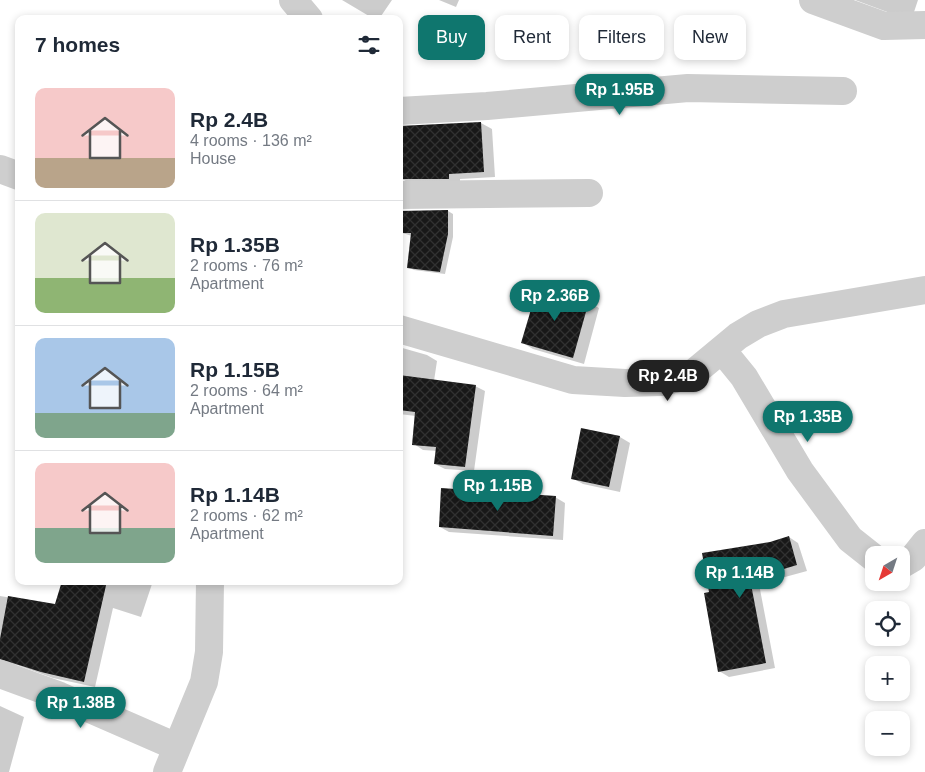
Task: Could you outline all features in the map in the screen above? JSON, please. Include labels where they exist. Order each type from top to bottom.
[{"type":"street","points":[[293,0],[306,15]]},
{"type":"street","points":[[812,0],[884,26],[925,26]]},
{"type":"street","points":[[403,111],[487,106],[688,88],[843,91]]},
{"type":"street","points":[[0,169],[15,175]]},
{"type":"street","points":[[403,195],[589,193]]},
{"type":"street","points":[[403,330],[572,380],[625,383],[677,379],[691,375],[738,336],[758,324],[784,314],[925,290]]},
{"type":"street","points":[[722,350],[744,377],[800,471],[850,538],[865,550]]},
{"type":"street","points":[[910,560],[925,543]]},
{"type":"street","points":[[0,674],[60,696],[172,760],[204,682],[208,652],[210,585]]},
{"type":"building","points":[[481,122],[484,172],[449,174],[449,179],[403,179],[403,126]]},
{"type":"building","points":[[448,210],[448,234],[440,272],[407,268],[411,233],[403,233],[403,211]]},
{"type":"building","points":[[538,286],[589,301],[573,358],[521,343]]},
{"type":"building","points":[[403,376],[476,385],[465,467],[434,464],[436,447],[412,445],[415,412],[403,410]]},
{"type":"building","points":[[581,428],[620,436],[609,487],[571,479]]},
{"type":"building","points":[[441,488],[556,496],[553,536],[439,527]]},
{"type":"building","points":[[789,536],[797,565],[750,579],[766,663],[718,672],[704,593],[709,592],[702,553],[770,542]]},
{"type":"building","points":[[61,585],[106,585],[84,682],[41,672],[0,659],[0,639],[8,596],[55,604]]}]
